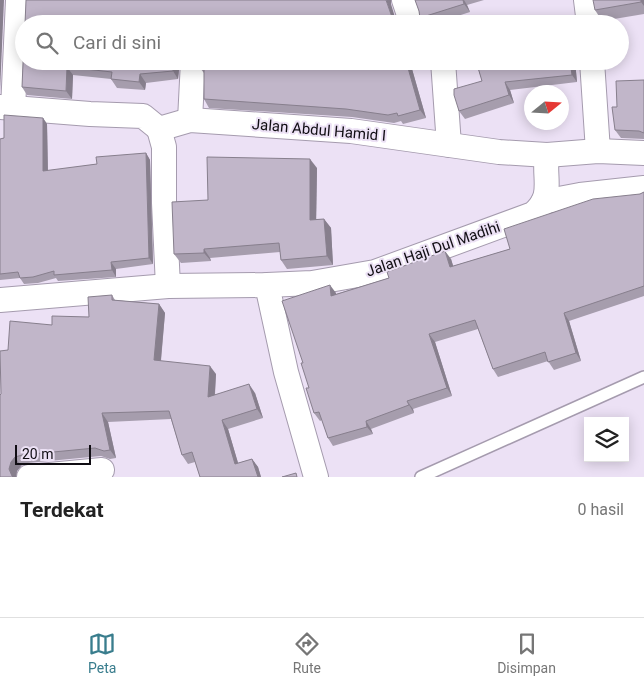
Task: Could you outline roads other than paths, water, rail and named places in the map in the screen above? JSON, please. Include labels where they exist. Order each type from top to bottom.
[{"type":"street","points":[[16,15],[18,0]]},
{"type":"street","points":[[404,0],[409,15]]},
{"type":"street","points":[[586,0],[588,15]]},
{"type":"street","points":[[15,27],[6,108],[143,116],[159,129],[164,146],[164,204],[168,286]]},
{"type":"street","points":[[190,120],[193,70]]},
{"type":"street","points":[[445,70],[449,145]]},
{"type":"street","points":[[593,70],[598,151]]},
{"type":"street","name":"Jalan Abdul Hamid I","points":[[159,129],[190,120],[351,131],[498,152],[547,156],[598,151],[644,153]]},
{"type":"street","points":[[547,156],[545,199],[644,188]]},
{"type":"street","name":"Jalan Haji Dul Madihi","points":[[0,300],[168,286],[312,283],[376,272],[422,253],[523,218],[537,211],[545,199]]},
{"type":"street","points":[[267,285],[286,372],[316,477]]},
{"type":"street","points":[[29,477],[102,470]]},
{"type":"lane","points":[[421,477],[644,377]]}]
